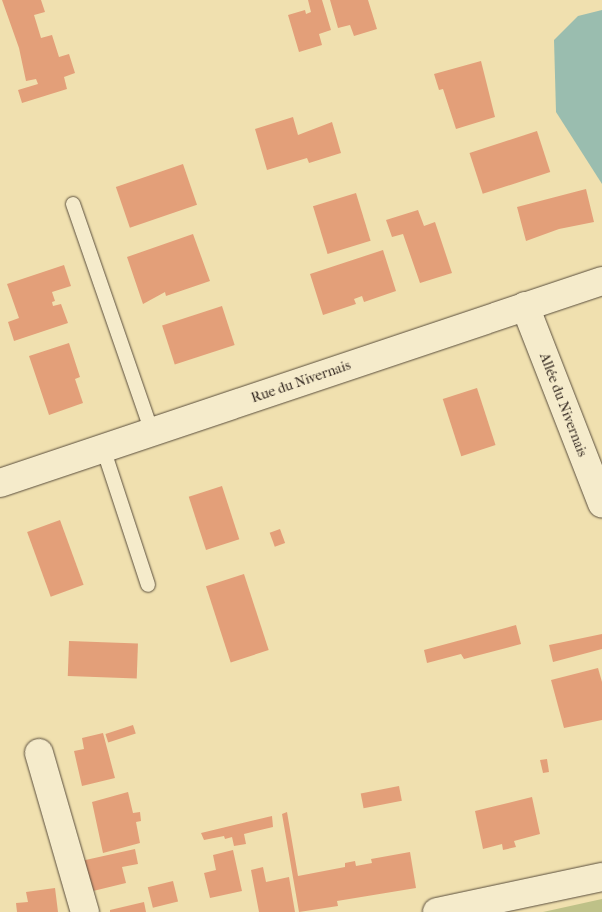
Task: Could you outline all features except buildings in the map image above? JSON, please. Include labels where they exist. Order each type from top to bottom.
[{"type":"street","name":"Rue du Nivernais","points":[[0,483],[602,281]]},
{"type":"street","name":"Allée du Nivernais","points":[[525,306],[602,504]]},
{"type":"street","points":[[39,753],[85,912]]},
{"type":"street","points":[[437,912],[602,877]]},
{"type":"lane","points":[[73,204],[152,432]]},
{"type":"lane","points":[[103,448],[148,585]]},
{"type":"green space","points":[[602,899],[602,912],[543,912]]},
{"type":"shaded area","points":[[602,10],[602,184],[556,112],[554,40],[578,16]]}]
